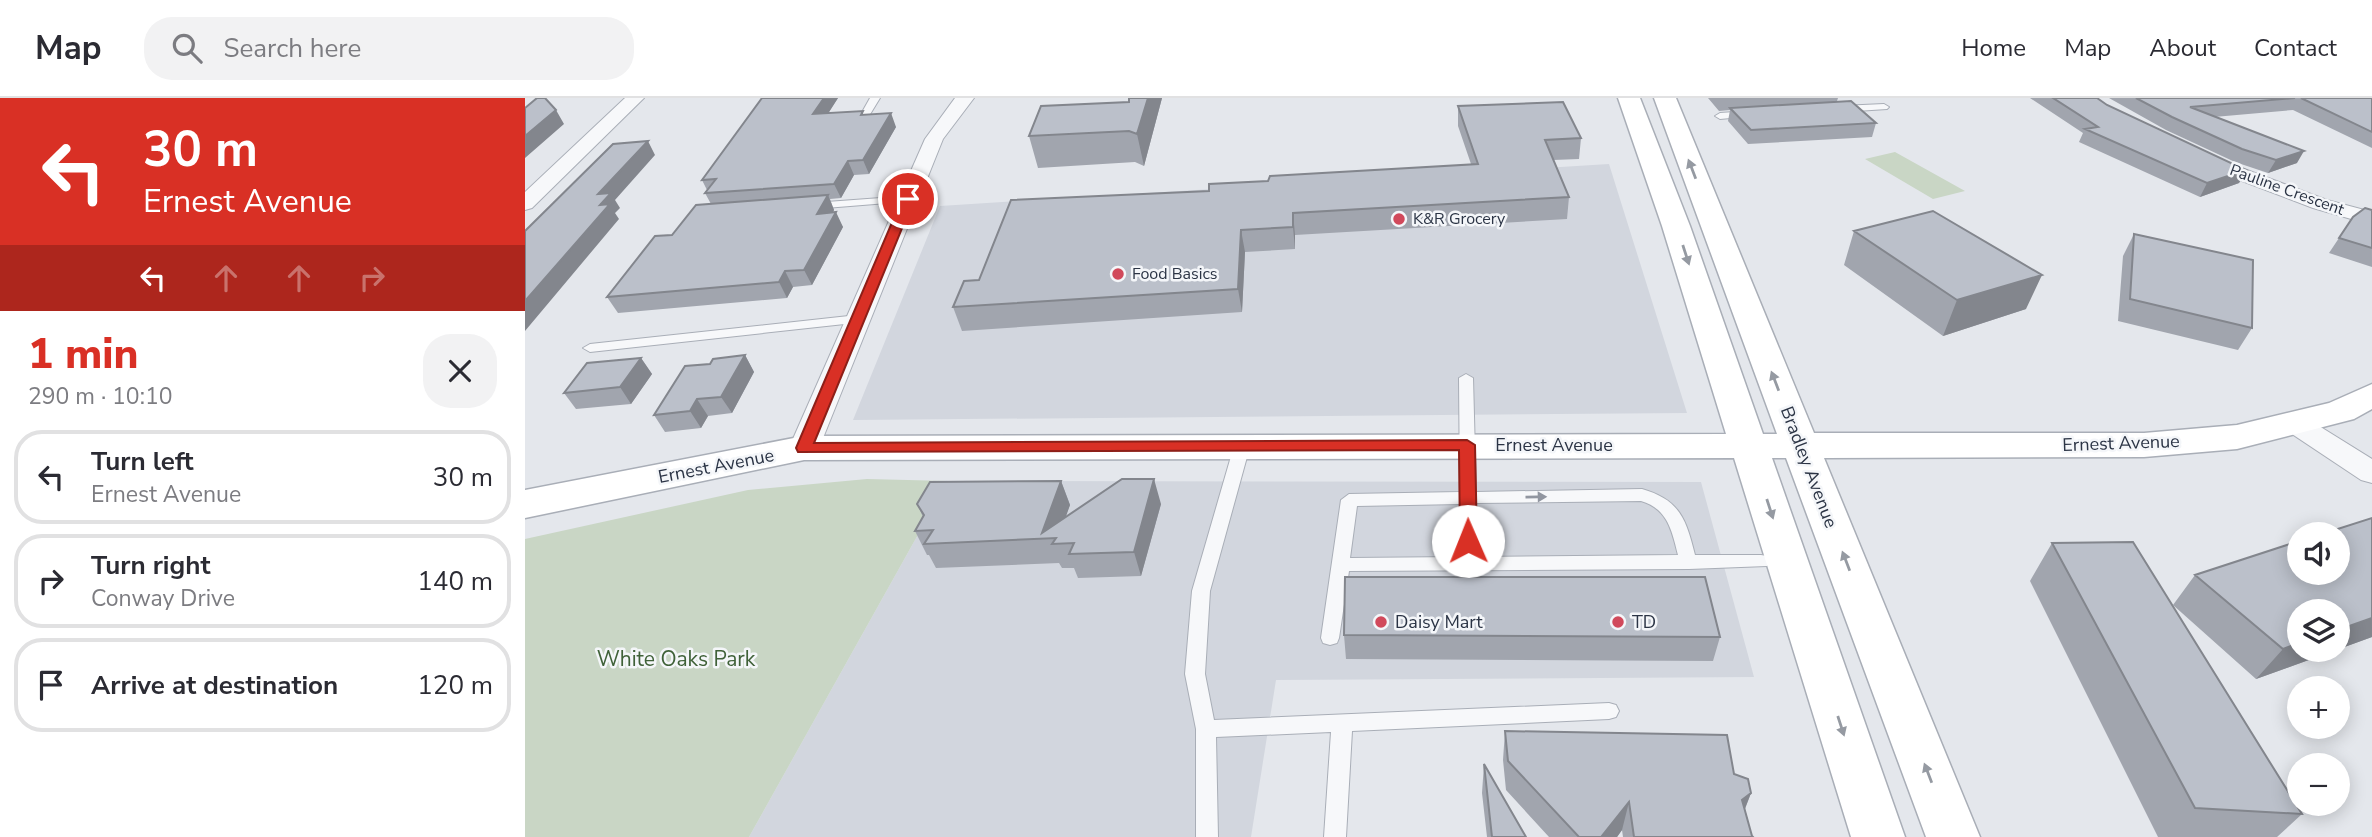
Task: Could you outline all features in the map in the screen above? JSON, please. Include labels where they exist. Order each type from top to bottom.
[{"type":"main road","points":[[1629,98],[1676,226],[1878,837]]},
{"type":"main road","name":"Bradley Avenue","points":[[1665,98],[1953,837]]},
{"type":"main road","name":"Ernest Avenue","points":[[525,504],[804,448],[2144,444],[2237,437],[2341,411],[2372,395]]},
{"type":"street","points":[[525,204],[635,98]]},
{"type":"street","points":[[804,448],[940,128],[965,98]]},
{"type":"street","name":"Pauline Crescent","points":[[2194,155],[2321,204],[2372,219]]},
{"type":"street","points":[[2293,422],[2372,473]]},
{"type":"lane","points":[[866,114],[874,98]]},
{"type":"lane","points":[[1829,110],[1884,107]]},
{"type":"lane","points":[[1720,116],[1761,114]]},
{"type":"lane","points":[[800,207],[908,199]]},
{"type":"lane","points":[[590,348],[857,319]]},
{"type":"lane","points":[[1466,377],[1469,563]]},
{"type":"lane","points":[[1207,837],[1206,729],[1195,674],[1201,591],[1242,446]]},
{"type":"lane","points":[[1330,638],[1349,500],[1642,495],[1654,498],[1673,512],[1689,564]]},
{"type":"lane","points":[[1341,565],[1689,564],[1761,561]]},
{"type":"lane","points":[[1206,729],[1609,711]]},
{"type":"lane","points":[[1335,837],[1342,723]]},
{"type":"shaded area","points":[[1609,164],[1687,413],[853,420],[940,206]]},
{"type":"shaded area","points":[[948,481],[1701,482],[1754,677],[1276,680],[1251,837],[749,837]]},
{"type":"green space","points":[[1895,152],[1965,191],[1933,199],[1865,159]]},
{"type":"green space","name":"White Oaks Park","points":[[867,479],[948,481],[749,837],[525,837],[525,539],[748,490]]},
{"type":"building","points":[[537,98],[545,98],[556,110],[525,136],[525,108]]},
{"type":"building","points":[[762,98],[824,98],[813,114],[863,111],[861,115],[891,113],[863,160],[848,161],[834,184],[705,193],[716,179],[702,180]]},
{"type":"building","points":[[1129,98],[1148,98],[1137,134],[1129,131],[1029,136],[1041,106],[1129,102]]},
{"type":"building","points":[[2053,98],[2097,98],[2246,170],[2207,183],[2085,129],[2098,127]]},
{"type":"building","points":[[2136,98],[2295,98],[2190,107],[2304,151],[2276,160],[2242,149]]},
{"type":"building","points":[[2301,98],[2372,98],[2372,132]]},
{"type":"building","points":[[1851,101],[1876,123],[1751,130],[1730,108]]},
{"type":"building","points":[[1563,102],[1581,138],[1545,140],[1569,197],[1293,213],[1293,227],[1241,230],[1238,289],[953,307],[964,281],[979,280],[1011,200],[1209,191],[1209,184],[1268,181],[1270,176],[1478,164],[1458,106]]},
{"type":"building","points":[[648,141],[598,194],[611,193],[600,205],[610,204],[525,301],[525,231],[613,144]]},
{"type":"building","points":[[828,195],[817,214],[836,212],[804,270],[785,271],[779,282],[607,297],[655,236],[672,235],[696,205]]},
{"type":"building","points":[[2365,208],[2372,210],[2372,248],[2339,238],[2353,217]]},
{"type":"building","points":[[1933,211],[2042,275],[1957,300],[1854,231]]},
{"type":"building","points":[[2134,234],[2253,260],[2252,328],[2130,299]]},
{"type":"building","points":[[745,355],[721,397],[697,399],[690,411],[654,415],[685,366],[710,364],[713,359]]},
{"type":"building","points":[[641,358],[620,387],[564,393],[587,363]]},
{"type":"building","points":[[1122,479],[1154,479],[1134,552],[1069,554],[1074,543],[1052,544],[1056,538],[924,544],[933,530],[915,531],[924,515],[917,504],[930,482],[1061,481],[1042,533]]},
{"type":"building","points":[[2372,518],[2372,618],[2350,626],[2350,599],[2287,599],[2287,648],[2283,649],[2195,575],[2287,545],[2287,585],[2350,585],[2350,525]]},
{"type":"building","points":[[2133,542],[2287,790],[2287,813],[2195,808],[2052,543]]},
{"type":"building","points":[[1345,577],[1705,577],[1720,637],[1344,635]]},
{"type":"building","points":[[1505,731],[1727,735],[1734,774],[1748,779],[1751,793],[1742,800],[1753,837],[1634,837],[1629,802],[1601,837],[1579,837],[1508,761]]},
{"type":"building","points":[[1484,764],[1526,837],[1492,837]]},
{"type":"place","name":"K&R Grocery","points":[[1399,219]]},
{"type":"place","name":"Food Basics","points":[[1118,274]]},
{"type":"place","name":"Daisy Mart","points":[[1381,622]]},
{"type":"place","name":"TD","points":[[1618,622]]},
{"type":"route","points":[[908,199],[804,448],[1467,445],[1468,541]]}]
